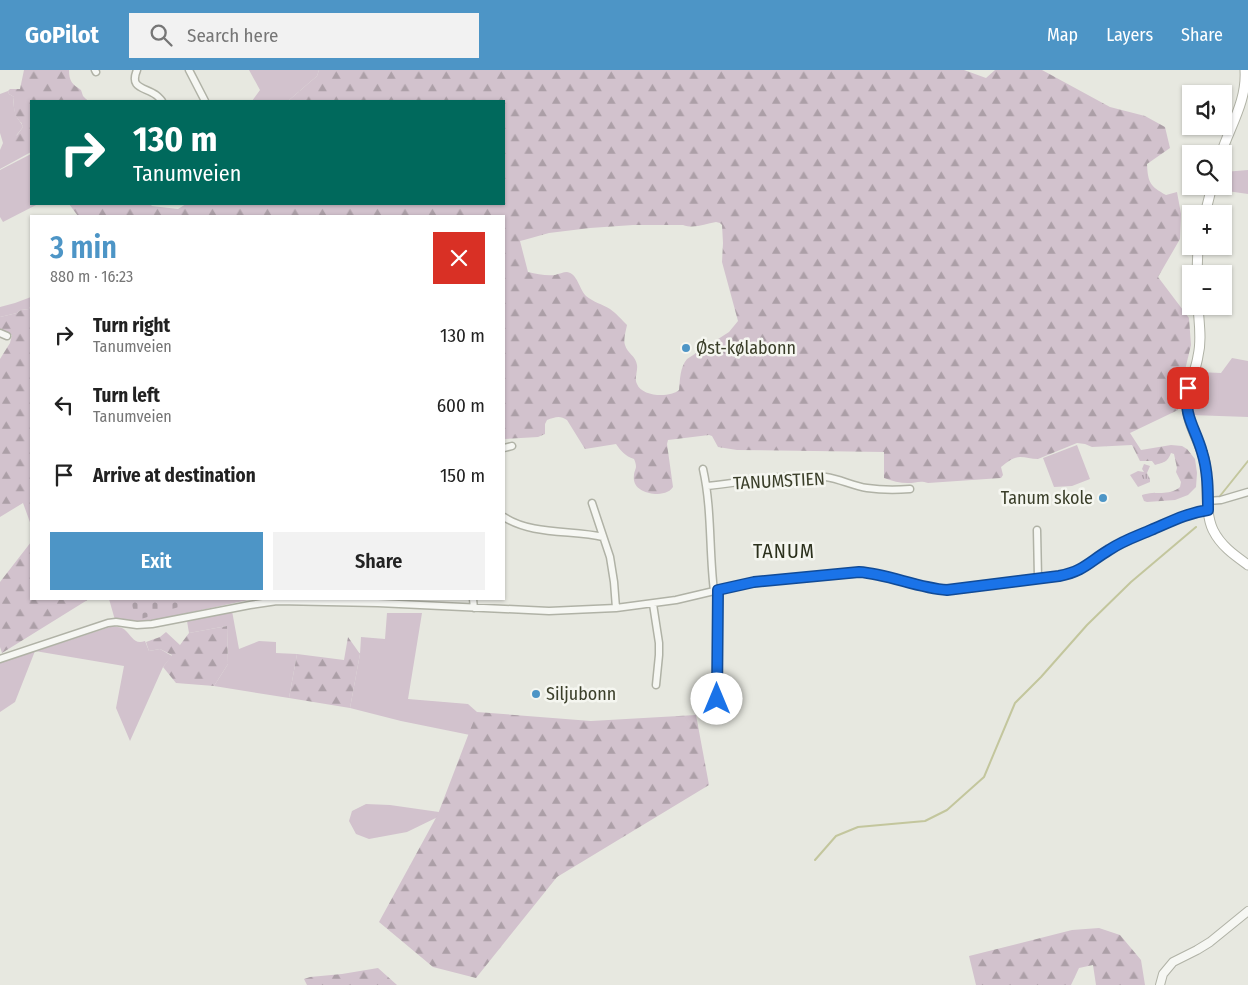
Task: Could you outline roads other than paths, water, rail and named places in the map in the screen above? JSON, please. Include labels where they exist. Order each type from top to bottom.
[{"type":"main road","points":[[1225,145],[1246,95],[1245,70]]},
{"type":"main road","points":[[1198,315],[1200,347],[1197,363],[1188,388],[1187,408],[1204,461],[1210,521],[1217,537],[1230,551],[1248,565]]},
{"type":"street","points":[[136,70],[135,83],[161,100]]},
{"type":"street","points":[[189,70],[204,100]]},
{"type":"street","points":[[505,448],[512,446]]},
{"type":"street","name":"TANUMSTIEN","points":[[704,469],[707,486],[712,574],[716,591],[717,699]]},
{"type":"street","name":"TANUMSTIEN","points":[[707,486],[809,476],[828,477],[866,488],[910,489]]},
{"type":"street","points":[[0,659],[108,623],[116,622],[136,626],[152,624],[268,602],[378,603],[550,611],[653,604],[754,582],[859,572],[874,573],[931,588],[947,590],[1059,576],[1078,571],[1109,549],[1177,518],[1221,500],[1248,492]]},
{"type":"street","points":[[592,503],[610,556],[616,608]]},
{"type":"street","points":[[505,517],[521,525],[544,530],[592,534],[603,537]]},
{"type":"street","points":[[1037,530],[1038,578]]},
{"type":"street","points":[[473,600],[474,608]]},
{"type":"street","points":[[653,604],[659,642],[656,685]]},
{"type":"street","points":[[1160,985],[1163,974],[1173,962],[1210,942],[1248,911]]},
{"type":"waterway","points":[[1220,496],[1248,461]]},
{"type":"waterway","points":[[815,860],[836,836],[858,827],[925,821],[947,810],[984,777],[1015,703],[1087,625],[1131,582],[1196,527]]},
{"type":"place","name":"Øst-kølabonn","points":[[686,348]]},
{"type":"place","name":"Tanum skole","points":[[1103,498]]},
{"type":"place","name":"Siljubonn","points":[[536,694]]},
{"type":"district","name":"TANUM","points":[[784,551]]}]
